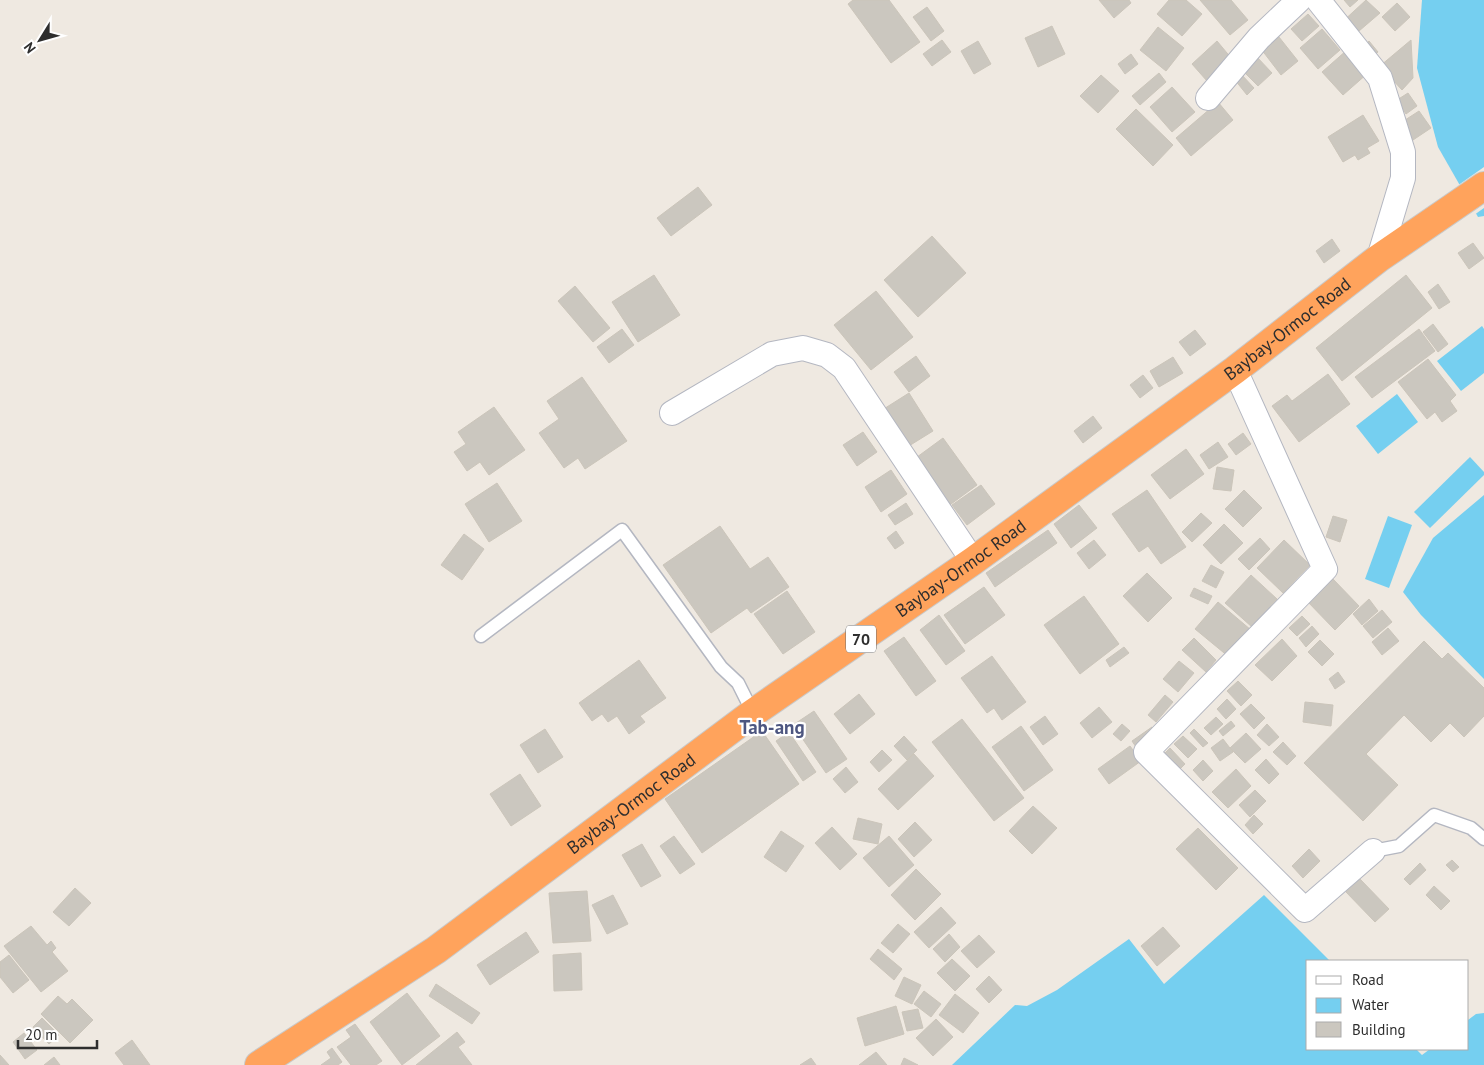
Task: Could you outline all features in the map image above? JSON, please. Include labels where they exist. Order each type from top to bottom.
[{"type":"highway","name":"Baybay-Ormoc Road","points":[[259,1065],[436,950],[753,714],[973,561],[1235,370],[1379,258],[1484,186]]},
{"type":"street","points":[[1208,98],[1258,38],[1300,0]]},
{"type":"street","points":[[1318,0],[1380,78],[1404,152],[1403,178],[1379,258]]},
{"type":"street","points":[[672,413],[772,354],[803,348],[826,355],[844,368],[973,561]]},
{"type":"street","points":[[1235,370],[1325,570],[1146,752],[1305,910],[1373,851]]},
{"type":"lane","points":[[481,636],[622,530],[721,667],[738,683],[753,714]]},
{"type":"lane","points":[[1373,851],[1399,846],[1434,815],[1471,828],[1484,838]]},
{"type":"water","points":[[1422,0],[1484,0],[1484,216],[1478,217],[1438,147],[1417,68]]},
{"type":"water","points":[[1482,326],[1484,329],[1484,373],[1461,391],[1437,361]]},
{"type":"water","points":[[1397,394],[1418,422],[1378,454],[1356,426]]},
{"type":"water","points":[[1470,457],[1484,472],[1484,475],[1430,528],[1414,512]]},
{"type":"water","points":[[1484,495],[1484,679],[1421,615],[1403,592],[1433,538]]},
{"type":"water","points":[[1388,516],[1412,525],[1389,588],[1365,579]]},
{"type":"water","points":[[1264,895],[1329,960],[1306,960],[1306,1050],[1417,1050],[1422,1055],[1429,1050],[1469,1050],[1469,1019],[1476,1014],[1484,1013],[1484,1065],[952,1065],[1015,1005],[1027,1006],[1057,990],[1129,939],[1164,984]]},
{"type":"pier","points":[[1484,167],[1484,208],[1474,215],[1457,186]]},
{"type":"building","points":[[853,0],[889,0],[920,42],[891,63],[848,4]]},
{"type":"building","points":[[1099,0],[1129,0],[1131,3],[1114,18]]},
{"type":"building","points":[[1169,0],[1186,0],[1202,14],[1182,36],[1157,14]]},
{"type":"building","points":[[1200,0],[1231,0],[1248,20],[1230,35]]},
{"type":"building","points":[[1344,0],[1358,0],[1350,7]]},
{"type":"building","points":[[1366,0],[1380,13],[1352,37],[1340,24]]},
{"type":"building","points":[[1397,3],[1410,17],[1395,31],[1382,17]]},
{"type":"building","points":[[927,7],[944,31],[931,41],[913,17]]},
{"type":"building","points":[[1308,14],[1319,26],[1302,41],[1291,29]]},
{"type":"building","points":[[1052,26],[1065,54],[1038,67],[1025,38]]},
{"type":"building","points":[[1158,27],[1184,48],[1166,71],[1140,50]]},
{"type":"building","points":[[1322,29],[1340,50],[1318,69],[1300,48]]},
{"type":"building","points":[[1275,32],[1298,61],[1281,75],[1258,45]]},
{"type":"building","points":[[942,40],[951,52],[932,66],[923,54]]},
{"type":"building","points":[[1411,40],[1413,78],[1402,90],[1380,66]]},
{"type":"building","points":[[978,41],[991,64],[974,74],[961,51]]},
{"type":"building","points":[[1217,41],[1232,59],[1207,81],[1192,64]]},
{"type":"building","points":[[1369,41],[1378,52],[1373,56],[1364,46]]},
{"type":"building","points":[[1347,50],[1368,73],[1343,95],[1322,72]]},
{"type":"building","points":[[1131,54],[1138,64],[1125,74],[1118,64]]},
{"type":"building","points":[[1256,56],[1272,73],[1258,86],[1241,69]]},
{"type":"building","points":[[1159,73],[1166,82],[1140,105],[1132,96]]},
{"type":"building","points":[[1241,74],[1254,88],[1247,95],[1235,80]]},
{"type":"building","points":[[1101,75],[1119,91],[1098,113],[1080,96]]},
{"type":"building","points":[[1172,87],[1195,112],[1172,132],[1150,107]]},
{"type":"building","points":[[1408,93],[1417,106],[1406,114],[1397,100]]},
{"type":"building","points":[[1218,102],[1233,120],[1191,156],[1176,138]]},
{"type":"building","points":[[1136,109],[1173,145],[1153,166],[1116,129]]},
{"type":"building","points":[[1419,111],[1431,128],[1413,140],[1402,122]]},
{"type":"building","points":[[1363,115],[1379,141],[1367,148],[1370,153],[1358,160],[1355,155],[1343,162],[1328,137]]},
{"type":"building","points":[[698,187],[712,205],[671,236],[657,218]]},
{"type":"building","points":[[932,236],[966,273],[918,317],[884,280]]},
{"type":"building","points":[[1332,239],[1340,251],[1324,263],[1316,251]]},
{"type":"building","points":[[1473,243],[1484,258],[1469,269],[1458,253]]},
{"type":"building","points":[[654,275],[680,315],[638,342],[612,302]]},
{"type":"building","points":[[1406,275],[1432,308],[1342,381],[1316,348]]},
{"type":"building","points":[[1438,284],[1450,302],[1439,309],[1428,292]]},
{"type":"building","points":[[575,286],[610,328],[593,342],[558,301]]},
{"type":"building","points":[[876,291],[913,337],[871,370],[834,325]]},
{"type":"building","points":[[1433,324],[1448,344],[1438,352],[1423,332]]},
{"type":"building","points":[[622,329],[634,345],[609,363],[597,347]]},
{"type":"building","points":[[1419,329],[1435,351],[1372,398],[1355,377]]},
{"type":"building","points":[[1195,330],[1206,344],[1190,356],[1179,342]]},
{"type":"building","points":[[916,356],[930,376],[909,392],[894,372]]},
{"type":"building","points":[[1173,357],[1183,373],[1159,387],[1150,371]]},
{"type":"building","points":[[1428,359],[1456,395],[1450,401],[1457,411],[1442,422],[1435,412],[1427,419],[1398,382]]},
{"type":"building","points":[[1328,374],[1350,404],[1299,442],[1272,406],[1287,395],[1292,401]]},
{"type":"building","points":[[1143,375],[1153,388],[1140,398],[1130,385]]},
{"type":"building","points":[[582,377],[627,441],[585,469],[578,458],[564,468],[539,433],[559,419],[547,401]]},
{"type":"building","points":[[909,393],[933,431],[904,449],[879,412]]},
{"type":"building","points":[[494,407],[525,450],[489,475],[480,462],[467,471],[454,452],[466,444],[458,432]]},
{"type":"building","points":[[1093,416],[1102,428],[1083,443],[1074,431]]},
{"type":"building","points":[[863,432],[877,452],[857,466],[843,445]]},
{"type":"building","points":[[1243,433],[1251,444],[1236,455],[1228,444]]},
{"type":"building","points":[[943,438],[977,485],[947,507],[913,460]]},
{"type":"building","points":[[1218,442],[1228,457],[1209,469],[1200,455]]},
{"type":"building","points":[[1186,449],[1204,474],[1170,499],[1151,475]]},
{"type":"building","points":[[1217,467],[1234,470],[1231,491],[1213,489]]},
{"type":"building","points":[[891,470],[907,494],[881,512],[865,487]]},
{"type":"building","points":[[497,483],[522,521],[489,542],[465,504]]},
{"type":"building","points":[[981,485],[995,504],[967,525],[952,505]]},
{"type":"building","points":[[1147,490],[1186,547],[1161,564],[1148,546],[1139,552],[1112,514]]},
{"type":"building","points":[[1244,490],[1262,508],[1243,527],[1225,509]]},
{"type":"building","points":[[906,503],[913,514],[895,525],[888,515]]},
{"type":"building","points":[[1079,505],[1097,528],[1071,548],[1054,524]]},
{"type":"building","points":[[1201,513],[1212,523],[1192,542],[1182,532]]},
{"type":"building","points":[[1333,516],[1347,520],[1340,542],[1326,537]]},
{"type":"building","points":[[1224,524],[1243,543],[1221,564],[1203,545]]},
{"type":"building","points":[[720,526],[750,569],[768,557],[789,587],[751,613],[747,608],[711,633],[663,565]]},
{"type":"building","points":[[1048,530],[1057,543],[995,587],[986,573]]},
{"type":"building","points":[[896,531],[904,543],[895,549],[887,538]]},
{"type":"building","points":[[464,534],[484,549],[462,580],[441,565]]},
{"type":"building","points":[[1260,538],[1270,549],[1249,570],[1238,559]]},
{"type":"building","points":[[1094,540],[1106,555],[1089,569],[1077,553]]},
{"type":"building","points":[[1284,540],[1310,565],[1283,593],[1257,568]]},
{"type":"building","points":[[1211,565],[1224,572],[1216,588],[1202,581]]},
{"type":"building","points":[[1147,573],[1172,598],[1148,622],[1123,596]]},
{"type":"building","points":[[1251,575],[1277,599],[1252,627],[1225,603]]},
{"type":"building","points":[[1332,578],[1359,606],[1335,630],[1307,601]]},
{"type":"building","points":[[984,587],[1005,615],[965,644],[944,615]]},
{"type":"building","points":[[1194,588],[1212,596],[1208,604],[1190,596]]},
{"type":"building","points":[[787,591],[815,632],[783,654],[754,614]]},
{"type":"building","points":[[1084,596],[1119,644],[1080,674],[1044,625]]},
{"type":"building","points":[[1369,599],[1378,611],[1362,625],[1353,614]]},
{"type":"building","points":[[1218,602],[1251,630],[1229,657],[1195,629]]},
{"type":"building","points":[[1382,610],[1392,622],[1373,638],[1363,626]]},
{"type":"building","points":[[939,615],[965,651],[946,665],[920,630]]},
{"type":"building","points":[[1302,616],[1310,624],[1297,636],[1289,628]]},
{"type":"building","points":[[1312,626],[1319,634],[1306,647],[1299,638]]},
{"type":"building","points":[[1388,628],[1399,641],[1382,655],[1372,642]]},
{"type":"building","points":[[904,637],[936,681],[916,696],[884,651]]},
{"type":"building","points":[[1194,638],[1216,660],[1206,672],[1182,650]]},
{"type":"building","points":[[1282,639],[1297,656],[1272,681],[1255,665]]},
{"type":"building","points":[[1320,640],[1334,654],[1322,666],[1308,652]]},
{"type":"building","points":[[1424,641],[1442,659],[1448,653],[1484,688],[1484,716],[1464,737],[1450,723],[1431,742],[1404,715],[1366,754],[1398,785],[1363,821],[1304,763]]},
{"type":"building","points":[[1124,647],[1129,653],[1110,667],[1106,660]]},
{"type":"building","points":[[992,656],[1026,702],[1002,720],[994,708],[987,713],[961,678]]},
{"type":"building","points":[[639,660],[666,698],[640,716],[645,722],[629,734],[617,716],[608,722],[602,714],[592,721],[579,703]]},
{"type":"building","points":[[1179,661],[1194,673],[1178,692],[1163,679]]},
{"type":"building","points":[[1338,672],[1345,682],[1335,689],[1329,679]]},
{"type":"building","points":[[1238,681],[1252,695],[1241,706],[1227,691]]},
{"type":"building","points":[[859,694],[875,714],[850,734],[834,714]]},
{"type":"building","points":[[1165,695],[1173,702],[1156,722],[1148,715]]},
{"type":"building","points":[[1227,699],[1236,709],[1226,719],[1217,709]]},
{"type":"building","points":[[1305,702],[1333,705],[1331,726],[1303,722]]},
{"type":"building","points":[[1251,704],[1265,718],[1254,729],[1240,714]]},
{"type":"building","points":[[1099,707],[1112,722],[1092,738],[1080,723]]},
{"type":"building","points":[[814,711],[847,759],[826,773],[793,725]]},
{"type":"building","points":[[1045,716],[1058,734],[1043,745],[1030,727]]},
{"type":"building","points":[[1216,717],[1223,724],[1211,735],[1204,728]]},
{"type":"building","points":[[962,719],[1024,798],[994,821],[932,742]]},
{"type":"building","points":[[1231,721],[1235,726],[1223,736],[1219,731]]},
{"type":"building","points":[[1122,724],[1130,731],[1121,741],[1113,734]]},
{"type":"building","points":[[1267,724],[1279,737],[1269,746],[1257,735]]},
{"type":"building","points":[[1021,726],[1053,770],[1024,791],[992,747]]},
{"type":"building","points":[[1152,727],[1156,733],[1136,747],[1132,741]]},
{"type":"building","points":[[545,729],[563,757],[538,773],[520,745]]},
{"type":"building","points":[[1194,729],[1208,743],[1203,747],[1190,733]]},
{"type":"building","points":[[762,731],[799,784],[702,853],[665,799]]},
{"type":"building","points":[[789,732],[816,772],[803,781],[776,741]]},
{"type":"building","points":[[1246,733],[1261,749],[1245,763],[1230,748]]},
{"type":"building","points":[[904,736],[917,750],[907,760],[894,746]]},
{"type":"building","points":[[1183,736],[1197,749],[1188,758],[1174,744]]},
{"type":"building","points":[[1223,739],[1233,752],[1220,761],[1211,748]]},
{"type":"building","points":[[1283,742],[1296,756],[1287,765],[1273,752]]},
{"type":"building","points":[[1130,746],[1141,761],[1109,784],[1098,769]]},
{"type":"building","points":[[1170,748],[1185,764],[1176,773],[1160,758]]},
{"type":"building","points":[[882,750],[892,760],[879,772],[870,762]]},
{"type":"building","points":[[914,754],[934,776],[898,810],[878,789]]},
{"type":"building","points":[[1266,759],[1279,774],[1269,784],[1255,770]]},
{"type":"building","points":[[1203,760],[1213,771],[1203,781],[1193,770]]},
{"type":"building","points":[[846,767],[858,782],[845,793],[833,779]]},
{"type":"building","points":[[1236,769],[1251,786],[1228,808],[1212,792]]},
{"type":"building","points":[[520,774],[541,806],[511,826],[490,794]]},
{"type":"building","points":[[1255,790],[1266,801],[1250,817],[1239,805]]},
{"type":"building","points":[[1033,806],[1057,828],[1032,854],[1009,831]]},
{"type":"building","points":[[1254,815],[1263,824],[1253,834],[1245,825]]},
{"type":"building","points":[[858,818],[882,824],[878,844],[853,839]]},
{"type":"building","points":[[915,822],[932,840],[914,857],[898,839]]},
{"type":"building","points":[[832,827],[857,854],[840,870],[815,843]]},
{"type":"building","points":[[1198,828],[1238,868],[1216,890],[1176,849]]},
{"type":"building","points":[[781,831],[804,846],[786,872],[764,857]]},
{"type":"building","points":[[674,836],[695,864],[680,874],[660,846]]},
{"type":"building","points":[[889,836],[914,865],[889,887],[863,858]]},
{"type":"building","points":[[642,844],[661,876],[641,887],[622,855]]},
{"type":"building","points":[[1309,849],[1320,861],[1303,878],[1292,866]]},
{"type":"building","points":[[1452,860],[1459,867],[1453,872],[1446,865]]},
{"type":"building","points":[[1420,863],[1426,870],[1410,885],[1404,879]]},
{"type":"building","points":[[916,869],[941,894],[915,920],[891,895]]},
{"type":"building","points":[[1360,879],[1389,909],[1375,922],[1346,892]]},
{"type":"building","points":[[1434,886],[1450,901],[1441,910],[1426,895]]},
{"type":"building","points":[[75,888],[91,903],[69,926],[53,912]]},
{"type":"building","points":[[587,891],[591,941],[553,943],[549,893]]},
{"type":"building","points":[[613,895],[628,924],[607,934],[592,905]]},
{"type":"building","points":[[941,907],[956,923],[929,948],[914,932]]},
{"type":"building","points":[[898,924],[910,934],[893,953],[881,943]]},
{"type":"building","points":[[31,926],[47,945],[51,941],[56,948],[52,952],[68,971],[41,992],[4,946]]},
{"type":"building","points":[[1163,927],[1180,946],[1157,966],[1141,946]]},
{"type":"building","points":[[526,932],[539,952],[490,985],[477,965]]},
{"type":"building","points":[[949,934],[960,947],[945,962],[933,949]]},
{"type":"building","points":[[979,935],[995,952],[977,968],[961,951]]},
{"type":"building","points":[[878,949],[902,969],[894,980],[870,959]]},
{"type":"building","points":[[581,953],[582,990],[554,991],[553,955]]},
{"type":"building","points":[[9,955],[29,980],[13,993],[0,977],[0,962]]},
{"type":"building","points":[[952,959],[970,976],[955,991],[937,973]]},
{"type":"building","points":[[989,976],[1002,990],[989,1003],[976,989]]},
{"type":"building","points":[[904,977],[921,985],[912,1004],[895,996]]},
{"type":"building","points":[[436,984],[480,1013],[472,1024],[429,996]]},
{"type":"building","points":[[924,991],[941,1004],[931,1017],[914,1004]]},
{"type":"building","points":[[407,993],[440,1036],[402,1065],[370,1022]]},
{"type":"building","points":[[955,994],[979,1013],[963,1033],[939,1015]]},
{"type":"building","points":[[58,996],[67,1004],[72,999],[93,1020],[70,1043],[41,1014]]},
{"type":"building","points":[[896,1006],[904,1034],[865,1046],[857,1018]]},
{"type":"building","points":[[918,1009],[923,1028],[907,1031],[902,1012]]},
{"type":"building","points":[[42,1018],[59,1035],[49,1044],[33,1027]]},
{"type":"building","points":[[936,1019],[953,1037],[933,1056],[916,1038]]},
{"type":"building","points":[[355,1024],[382,1061],[376,1065],[351,1065],[337,1047],[351,1037],[346,1030]]},
{"type":"building","points":[[457,1032],[465,1042],[458,1047],[472,1065],[416,1065]]},
{"type":"building","points":[[24,1033],[37,1050],[25,1059],[13,1042]]},
{"type":"building","points":[[132,1040],[150,1065],[124,1065],[115,1053]]},
{"type":"building","points":[[332,1048],[342,1062],[338,1065],[321,1065],[331,1058],[327,1052]]},
{"type":"building","points":[[876,1052],[887,1065],[859,1065]]},
{"type":"building","points":[[0,1055],[9,1065],[0,1065]]},
{"type":"building","points":[[54,1057],[60,1065],[44,1065]]},
{"type":"building","points":[[811,1058],[816,1065],[800,1065]]},
{"type":"building","points":[[904,1058],[918,1065],[901,1065]]},
{"type":"district","name":"Tab-ang","points":[[772,727]]}]
